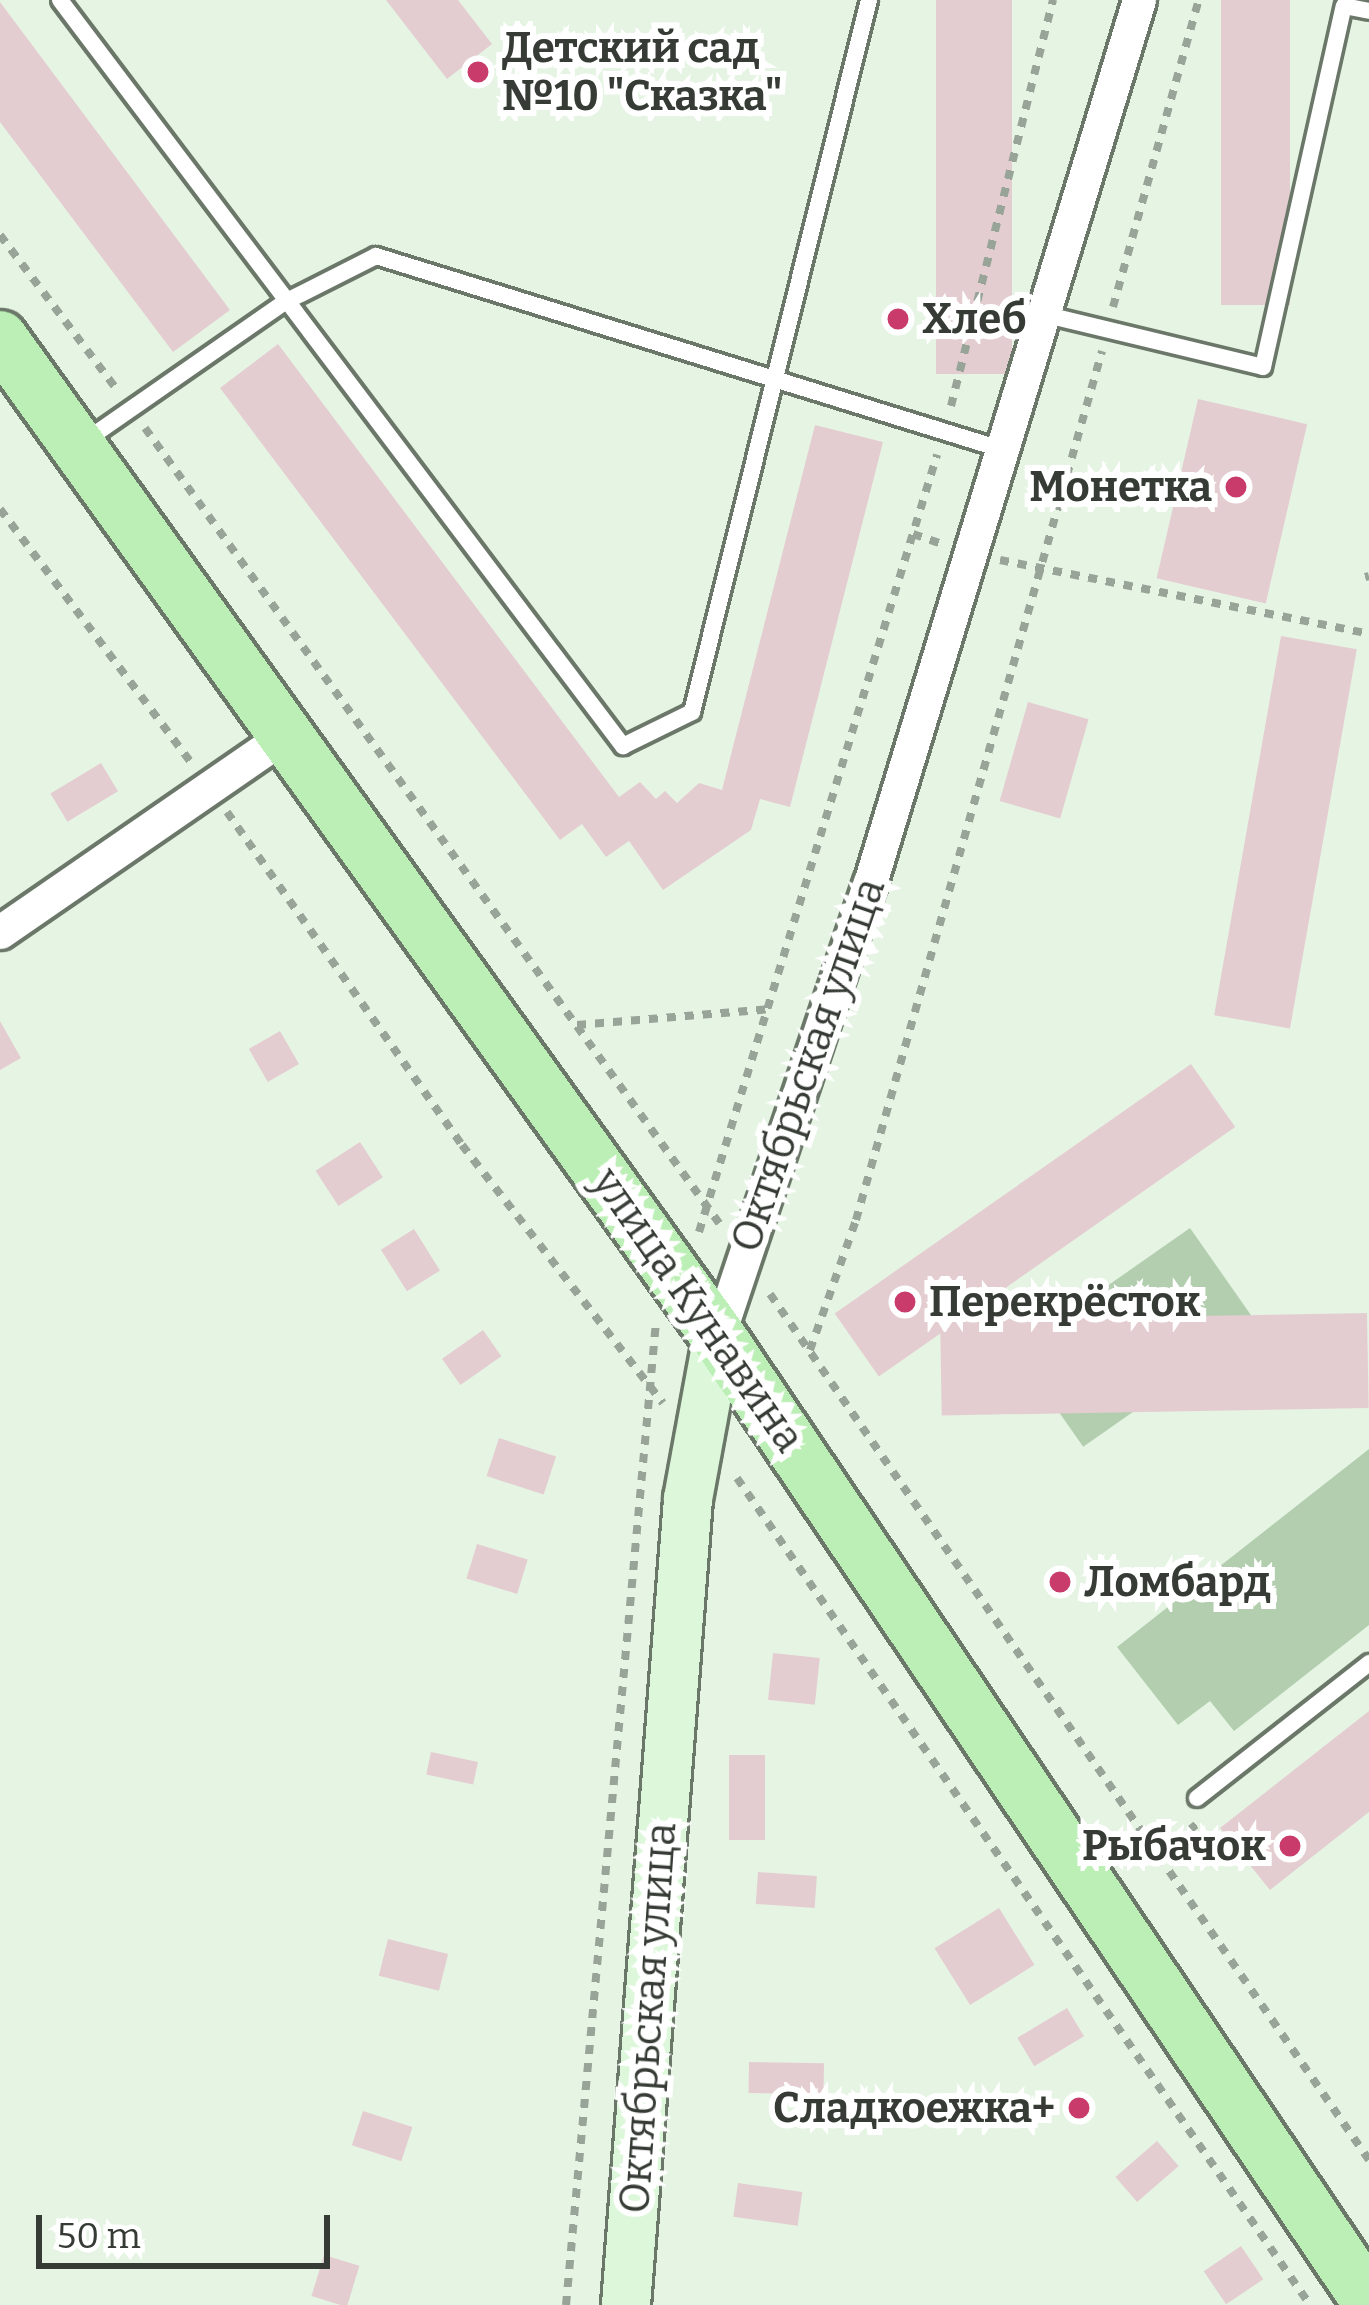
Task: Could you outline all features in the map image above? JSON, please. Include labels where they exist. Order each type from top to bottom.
[{"type":"main road","name":"улица Кунавина","points":[[0,338],[718,1336],[1369,2301]]},
{"type":"main road","name":"Октябрьская улица","points":[[626,2305],[688,1499],[718,1336]]},
{"type":"street","name":"Октябрьская улица","points":[[718,1336],[1047,314],[1139,0]]},
{"type":"street","points":[[0,932],[288,733]]},
{"type":"lane","points":[[60,0],[623,746],[692,712],[869,0]]},
{"type":"lane","points":[[1047,314],[1262,368],[1344,6],[1369,11]]},
{"type":"lane","points":[[80,445],[285,302],[376,256],[1004,450]]},
{"type":"lane","points":[[1197,1798],[1369,1664]]},
{"type":"path","points":[[810,1351],[856,1220],[1043,570],[1199,0]]},
{"type":"path","points":[[0,235],[744,1257],[1369,2160]]},
{"type":"path","points":[[913,535],[1043,570],[1369,634]]},
{"type":"path","points":[[576,1025],[770,1009]]},
{"type":"green space","points":[[1190,1228],[1258,1325],[1083,1447],[1016,1350]]},
{"type":"green space","points":[[1369,1449],[1369,1625],[1234,1731],[1210,1701],[1178,1725],[1117,1647]]},
{"type":"building","points":[[386,0],[458,0],[492,44],[447,79]]},
{"type":"building","points":[[936,0],[1012,0],[1012,374],[936,374]]},
{"type":"building","points":[[1221,0],[1290,0],[1290,305],[1221,305]]},
{"type":"building","points":[[0,2],[230,310],[173,352],[0,122]]},
{"type":"building","points":[[278,344],[619,797],[640,782],[656,799],[665,791],[677,803],[699,783],[722,790],[815,425],[883,442],[790,807],[760,799],[751,830],[663,890],[629,841],[606,857],[582,824],[560,840],[220,388]]},
{"type":"building","points":[[1198,399],[1307,424],[1266,603],[1157,578]]},
{"type":"building","points":[[1281,636],[1357,649],[1290,1029],[1214,1015]]},
{"type":"building","points":[[1028,702],[1089,719],[1060,818],[1000,801]]},
{"type":"building","points":[[101,763],[118,791],[67,822],[50,793]]},
{"type":"building","points":[[0,1021],[21,1058],[0,1070]]},
{"type":"building","points":[[280,1031],[299,1064],[268,1082],[249,1049]]},
{"type":"building","points":[[1191,1064],[1235,1127],[879,1377],[835,1314]]},
{"type":"building","points":[[360,1142],[383,1177],[338,1206],[316,1171]]},
{"type":"building","points":[[414,1229],[440,1271],[407,1291],[381,1250]]},
{"type":"building","points":[[1367,1313],[1369,1408],[942,1415],[940,1320]]},
{"type":"building","points":[[483,1330],[501,1356],[460,1385],[442,1359]]},
{"type":"building","points":[[499,1438],[556,1457],[544,1495],[487,1476]]},
{"type":"building","points":[[477,1544],[528,1559],[517,1594],[466,1578]]},
{"type":"building","points":[[773,1653],[820,1658],[815,1705],[768,1700]]},
{"type":"building","points":[[1369,1711],[1369,1812],[1270,1890],[1220,1828]]},
{"type":"building","points":[[431,1752],[478,1762],[473,1784],[426,1774]]},
{"type":"building","points":[[729,1755],[765,1755],[765,1840],[729,1840]]},
{"type":"building","points":[[758,1872],[817,1876],[815,1908],[756,1904]]},
{"type":"building","points":[[999,1908],[1035,1965],[970,2005],[935,1948]]},
{"type":"building","points":[[388,1939],[448,1954],[439,1991],[379,1976]]},
{"type":"building","points":[[1067,2008],[1084,2036],[1034,2066],[1017,2038]]},
{"type":"building","points":[[749,2062],[824,2063],[823,2094],[748,2093]]},
{"type":"building","points":[[363,2111],[412,2127],[401,2161],[352,2145]]},
{"type":"building","points":[[1157,2141],[1179,2166],[1137,2202],[1115,2177]]},
{"type":"building","points":[[738,2183],[802,2192],[798,2226],[733,2217]]},
{"type":"building","points":[[1241,2246],[1263,2279],[1226,2304],[1204,2271]]},
{"type":"building","points":[[324,2255],[359,2266],[347,2305],[311,2296]]},
{"type":"place","name":"Детский сад №10 \"Сказка\"","points":[[478,72]]},
{"type":"place","name":"Хлеб","points":[[898,319]]},
{"type":"place","name":"Монетка","points":[[1236,487]]},
{"type":"place","name":"Перекрёсток","points":[[905,1302]]},
{"type":"place","name":"Ломбард","points":[[1060,1582]]},
{"type":"place","name":"Рыбачок","points":[[1290,1846]]},
{"type":"place","name":"Сладкоежка+","points":[[1079,2108]]}]
